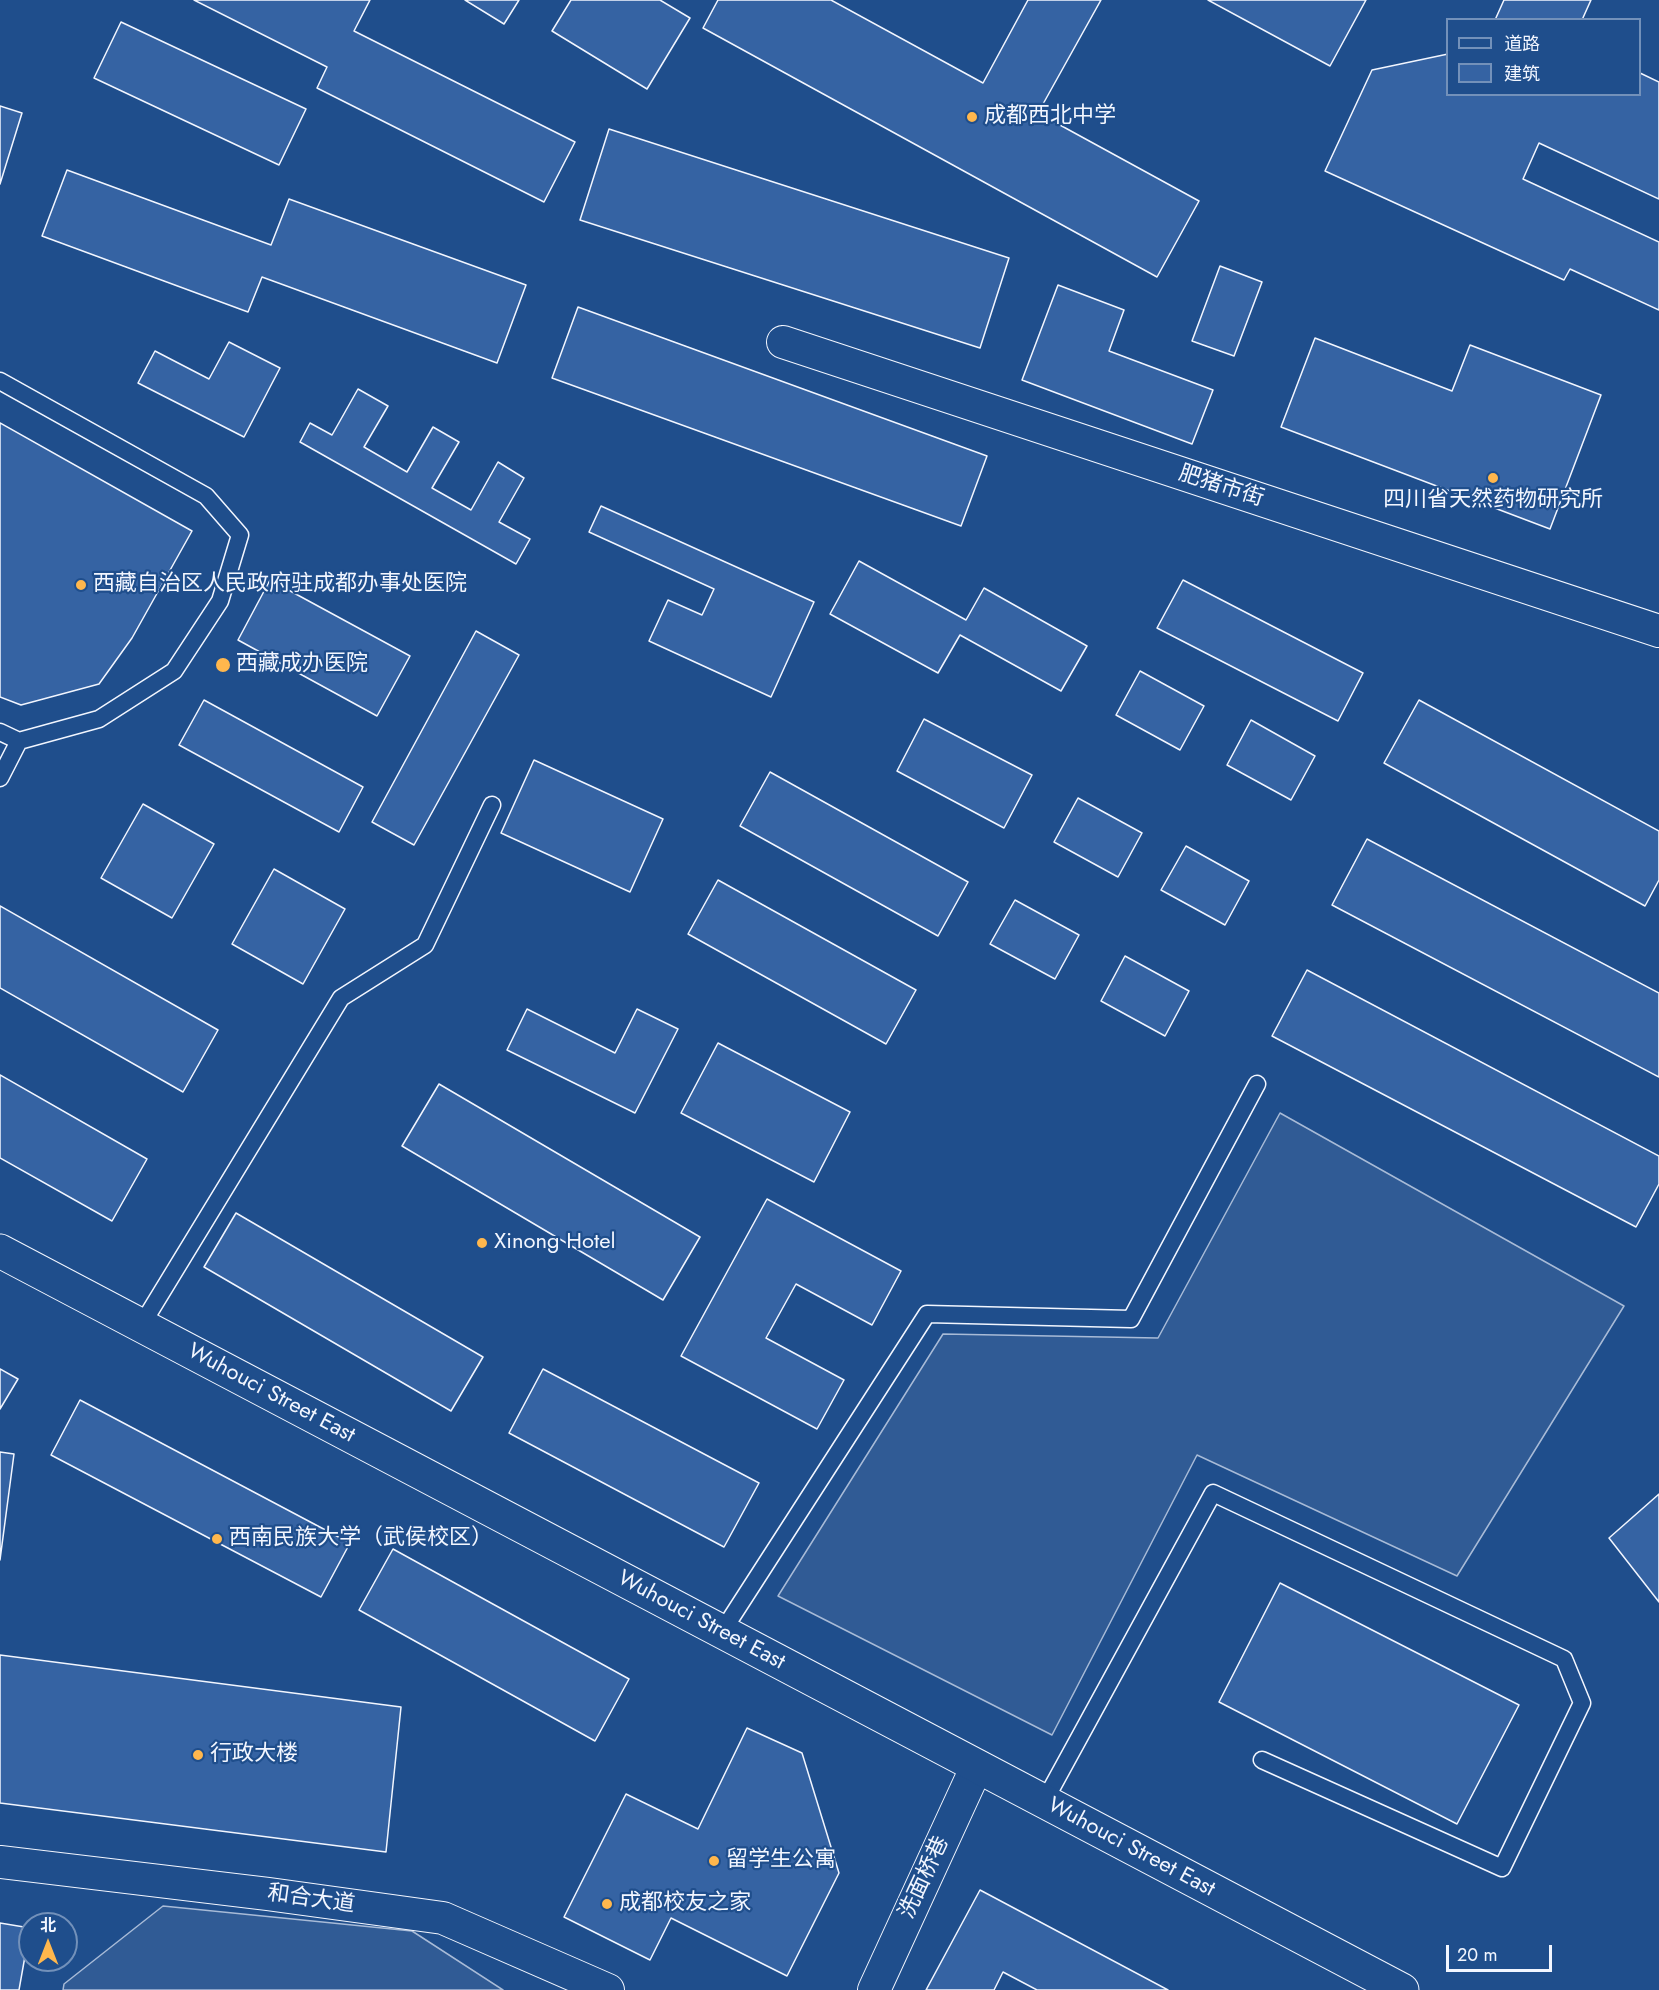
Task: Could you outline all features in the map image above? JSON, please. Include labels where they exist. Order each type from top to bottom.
[{"type":"street","name":"肥猪市街","points":[[783,342],[1659,631]]},
{"type":"street","name":"Wuhouci Street East","points":[[0,1251],[1402,1990]]},
{"type":"street","name":"洗面桥巷","points":[[874,1990],[977,1766]]},
{"type":"street","name":"和合大道","points":[[0,1862],[268,1894],[443,1918],[608,1990]]},
{"type":"lane","points":[[0,381],[206,496],[240,535],[220,601],[174,671],[99,719],[19,741],[0,732]]},
{"type":"lane","points":[[0,778],[19,741]]},
{"type":"lane","points":[[141,1326],[341,998],[425,945],[492,805]]},
{"type":"lane","points":[[722,1632],[927,1314],[1131,1318],[1257,1084]]},
{"type":"lane","points":[[1044,1802],[1213,1493],[1564,1659],[1582,1703],[1502,1868],[1262,1760]]},
{"type":"shaded area","points":[[1280,1113],[1624,1306],[1457,1576],[1197,1455],[1052,1735],[778,1596],[943,1334],[1158,1338]]},
{"type":"shaded area","points":[[163,1906],[412,1931],[503,1990],[63,1990],[64,1984]]},
{"type":"building","points":[[194,0],[370,0],[354,31],[575,142],[544,202],[317,88],[327,67]]},
{"type":"building","points":[[465,0],[519,0],[504,24]]},
{"type":"building","points":[[571,0],[660,0],[690,18],[647,89],[552,31]]},
{"type":"building","points":[[718,0],[831,0],[983,83],[1028,0],[1101,0],[1038,113],[1199,201],[1157,277],[703,28]]},
{"type":"building","points":[[1208,0],[1366,0],[1330,66]]},
{"type":"building","points":[[1504,0],[1591,0],[1583,18],[1496,18]]},
{"type":"building","points":[[121,22],[306,109],[279,165],[94,78]]},
{"type":"building","points":[[1446,54],[1446,96],[1641,96],[1641,73],[1659,82],[1659,199],[1539,143],[1523,179],[1659,242],[1659,310],[1570,269],[1564,280],[1325,171],[1372,70]]},
{"type":"building","points":[[0,106],[22,113],[0,184]]},
{"type":"building","points":[[609,129],[1009,258],[980,348],[580,220]]},
{"type":"building","points":[[67,170],[271,245],[289,199],[526,285],[497,363],[262,277],[248,312],[42,236]]},
{"type":"building","points":[[1220,266],[1262,282],[1234,356],[1192,341]]},
{"type":"building","points":[[1058,285],[1124,310],[1109,351],[1213,390],[1192,444],[1022,380]]},
{"type":"building","points":[[578,307],[987,456],[961,526],[552,378]]},
{"type":"building","name":"四川省天然药物研究所","points":[[1315,338],[1452,391],[1470,345],[1601,395],[1550,529],[1281,427]]},
{"type":"building","points":[[229,342],[280,368],[244,437],[138,383],[155,351],[209,379]]},
{"type":"building","points":[[358,389],[388,406],[364,447],[407,472],[433,427],[459,442],[432,488],[471,510],[498,462],[524,478],[499,522],[530,539],[516,564],[300,442],[310,423],[332,435]]},
{"type":"building","name":"西藏自治区人民政府驻成都办事处医院","points":[[0,423],[192,531],[132,638],[99,684],[21,705],[0,697]]},
{"type":"building","points":[[601,506],[814,602],[771,697],[649,641],[668,600],[702,615],[714,589],[589,532]]},
{"type":"building","points":[[859,561],[966,620],[984,588],[1087,646],[1061,691],[960,635],[938,673],[830,614]]},
{"type":"building","points":[[270,580],[410,656],[377,716],[238,640]]},
{"type":"building","points":[[1183,580],[1363,673],[1338,721],[1157,628]]},
{"type":"building","points":[[476,631],[519,655],[414,845],[372,822]]},
{"type":"building","points":[[1140,671],[1204,706],[1180,750],[1116,715]]},
{"type":"building","points":[[204,700],[363,787],[339,832],[179,745]]},
{"type":"building","points":[[1419,700],[1659,831],[1659,880],[1645,906],[1384,763]]},
{"type":"building","points":[[924,719],[1032,775],[1004,828],[897,771]]},
{"type":"building","points":[[1251,720],[1315,756],[1291,800],[1227,765]]},
{"type":"building","points":[[534,760],[663,819],[630,892],[501,833]]},
{"type":"building","points":[[770,772],[968,882],[938,936],[740,826]]},
{"type":"building","points":[[1078,798],[1142,833],[1118,877],[1054,842]]},
{"type":"building","points":[[143,804],[214,844],[172,918],[101,878]]},
{"type":"building","points":[[1367,839],[1659,993],[1659,1077],[1332,905]]},
{"type":"building","points":[[1186,846],[1249,881],[1225,925],[1161,890]]},
{"type":"building","points":[[274,869],[345,909],[303,984],[232,944]]},
{"type":"building","points":[[718,880],[916,990],[886,1044],[688,934]]},
{"type":"building","points":[[1015,900],[1079,935],[1055,979],[990,944]]},
{"type":"building","points":[[0,906],[218,1030],[183,1092],[0,988]]},
{"type":"building","points":[[1125,956],[1189,991],[1165,1036],[1101,1001]]},
{"type":"building","points":[[1307,970],[1659,1156],[1659,1184],[1636,1227],[1272,1036]]},
{"type":"building","points":[[527,1009],[615,1053],[637,1009],[678,1029],[635,1113],[507,1050]]},
{"type":"building","points":[[718,1043],[850,1112],[814,1182],[681,1113]]},
{"type":"building","points":[[0,1075],[147,1159],[112,1221],[0,1158]]},
{"type":"building","points":[[439,1084],[700,1237],[663,1300],[402,1146]]},
{"type":"building","points":[[767,1199],[901,1271],[872,1325],[796,1284],[766,1338],[844,1380],[817,1429],[681,1356]]},
{"type":"building","points":[[236,1213],[483,1357],[451,1411],[204,1267]]},
{"type":"building","points":[[0,1369],[18,1379],[0,1409]]},
{"type":"building","points":[[543,1369],[759,1483],[724,1547],[509,1433]]},
{"type":"building","points":[[80,1400],[350,1543],[321,1597],[51,1455]]},
{"type":"building","points":[[0,1452],[14,1454],[0,1560]]},
{"type":"building","points":[[1659,1494],[1659,1602],[1609,1538]]},
{"type":"building","points":[[393,1549],[629,1679],[595,1741],[359,1610]]},
{"type":"building","points":[[1280,1583],[1519,1705],[1457,1824],[1219,1702]]},
{"type":"building","name":"行政大楼","points":[[0,1655],[401,1707],[386,1852],[0,1803]]},
{"type":"building","name":"留学生公寓","points":[[747,1728],[802,1753],[839,1873],[787,1976],[671,1918],[650,1960],[564,1917],[626,1794],[698,1829]]},
{"type":"building","points":[[980,1890],[1168,1990],[1037,1990],[1003,1972],[994,1990],[926,1990]]},
{"type":"building","points":[[0,1923],[18,1926],[18,1972],[22,1972],[19,1990],[0,1990]]},
{"type":"place","name":"成都西北中学","points":[[972,117]]},
{"type":"place","name":"四川省天然药物研究所","points":[[1493,478]]},
{"type":"place","name":"西藏自治区人民政府驻成都办事处医院","points":[[81,585]]},
{"type":"place","name":"西藏成办医院","points":[[223,665]]},
{"type":"place","name":"Xinong Hotel","points":[[482,1243]]},
{"type":"place","name":"西南民族大学（武侯校区）","points":[[217,1539]]},
{"type":"place","name":"行政大楼","points":[[198,1755]]},
{"type":"place","name":"留学生公寓","points":[[714,1861]]},
{"type":"place","name":"成都校友之家","points":[[607,1904]]}]
